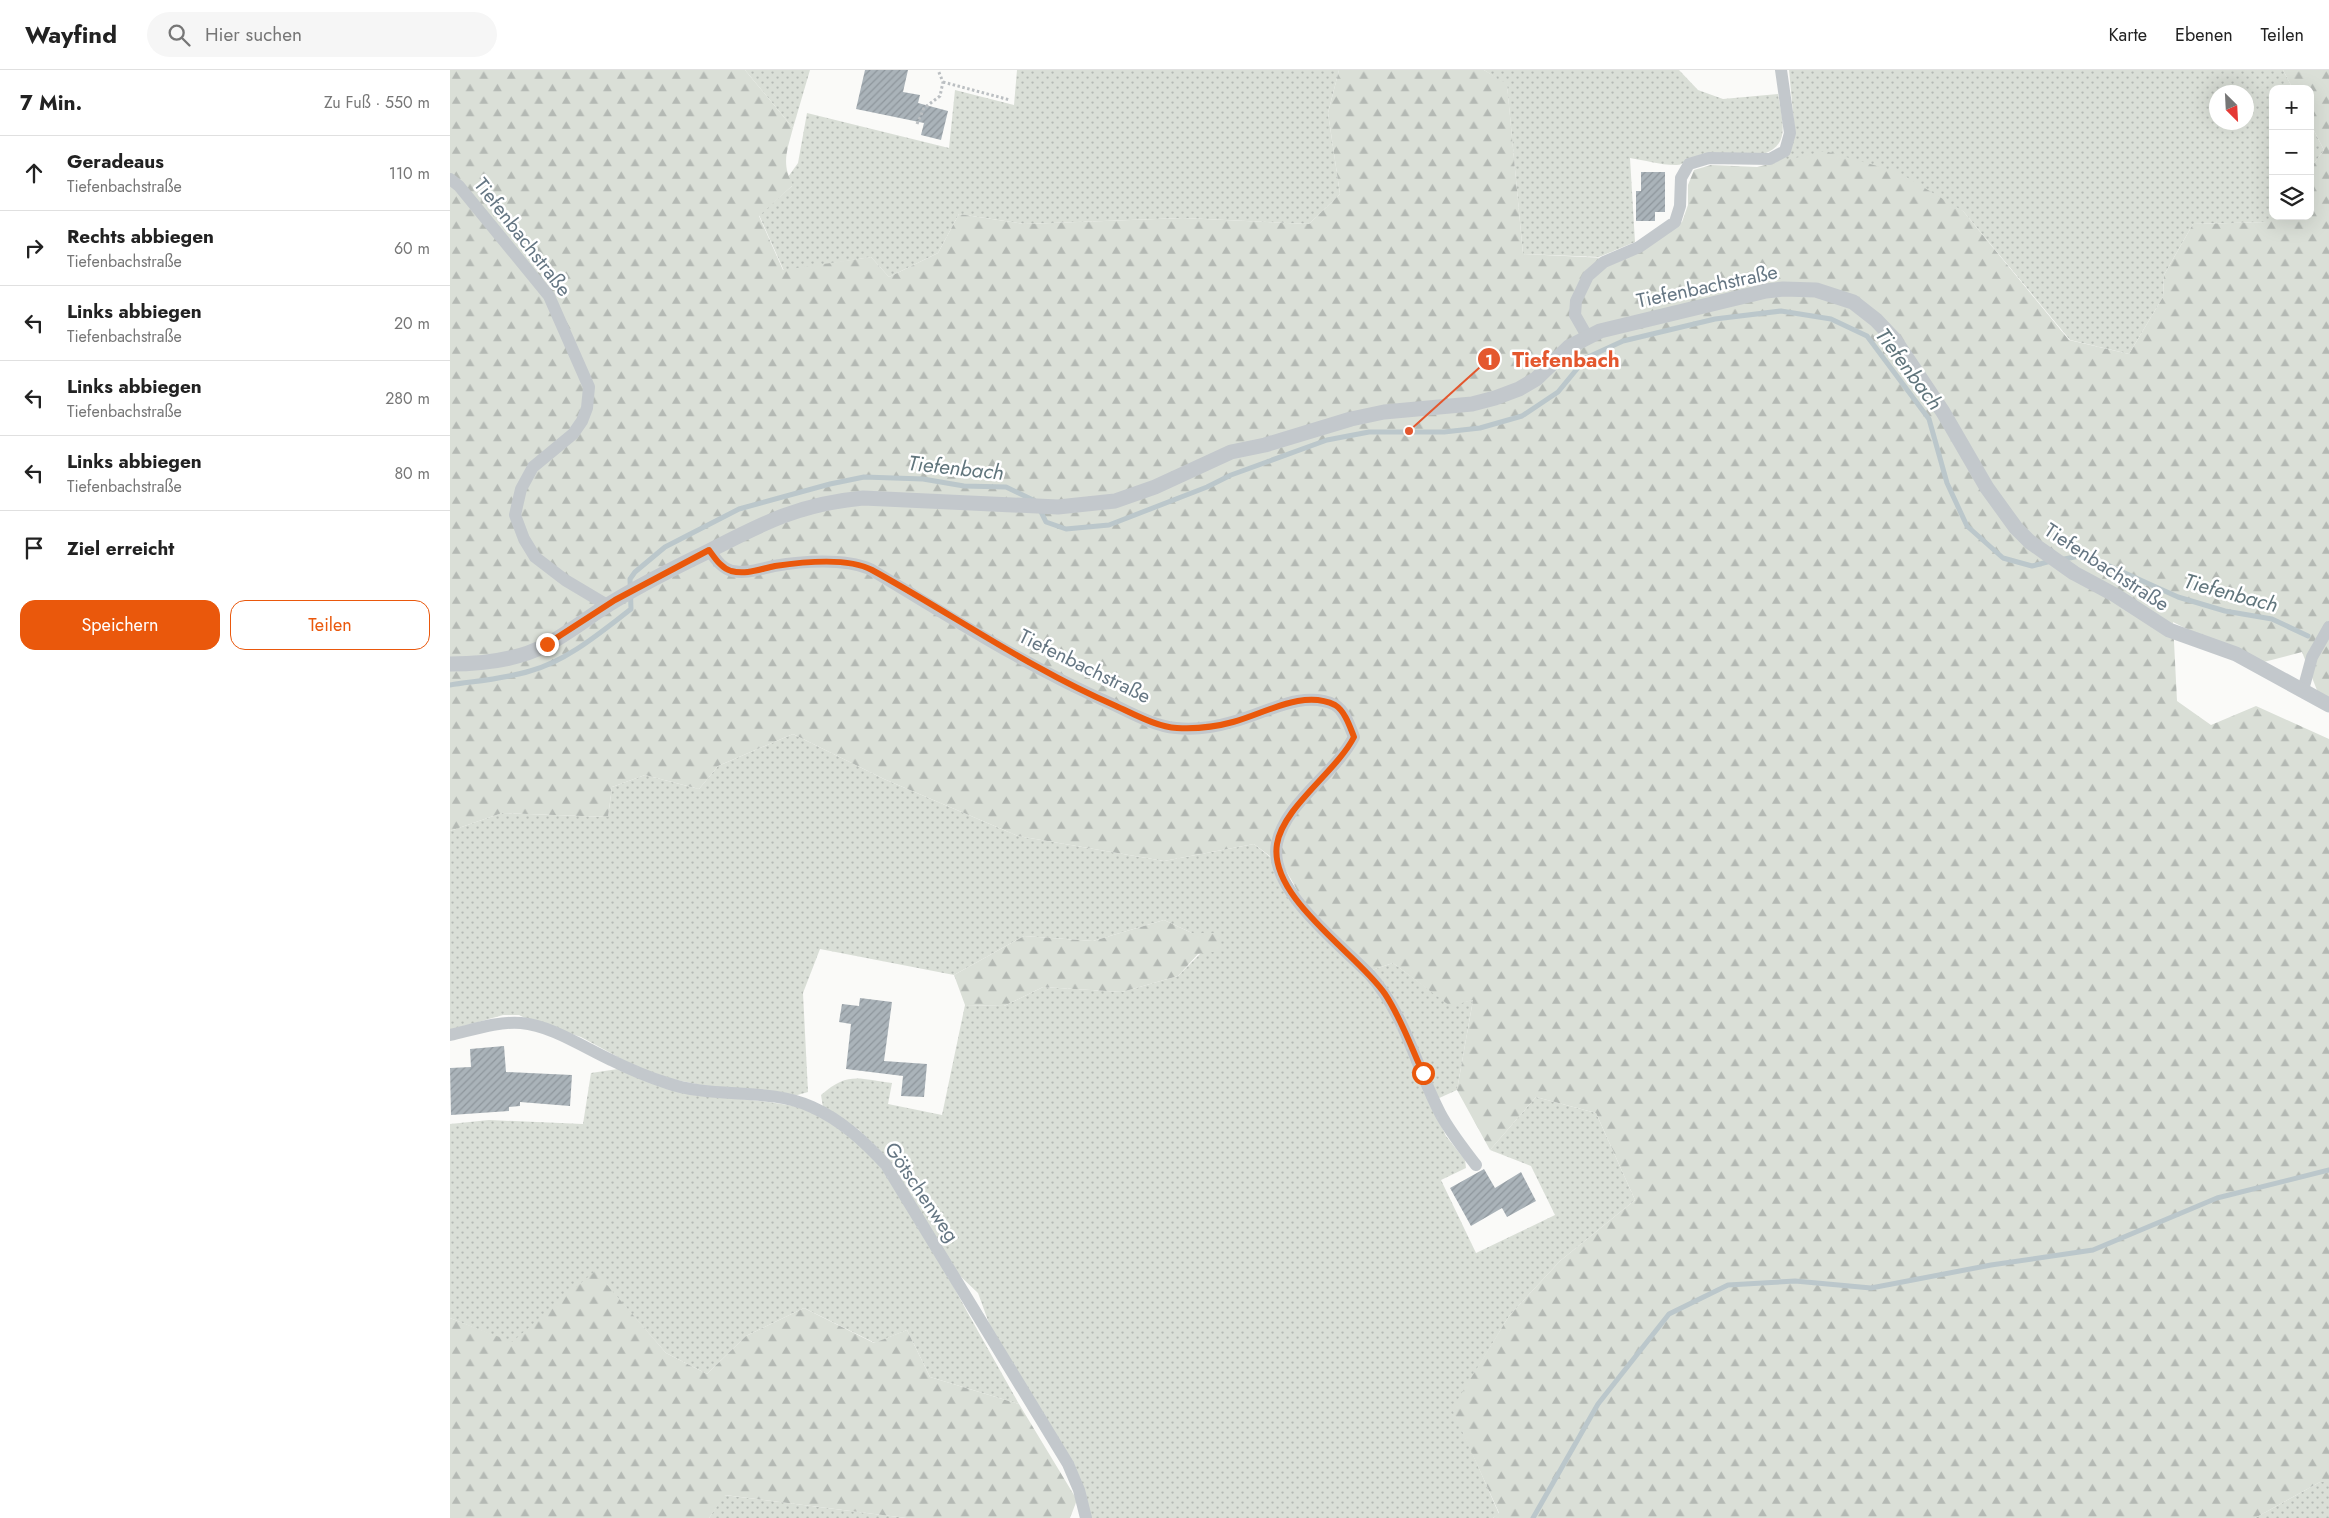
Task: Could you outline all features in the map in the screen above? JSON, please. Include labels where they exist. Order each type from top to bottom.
[{"type":"street","points":[[1587,336],[1576,315],[1576,301],[1588,276],[1604,262],[1639,247],[1675,222],[1680,206],[1681,178],[1689,164],[1709,158],[1770,159],[1785,151],[1790,133],[1781,70]]},
{"type":"street","name":"Tiefenbachstraße","points":[[450,179],[458,186],[549,296],[589,387],[587,408],[582,421],[573,434],[533,467],[521,489],[515,515],[524,539],[535,557],[565,580],[611,603]]},
{"type":"street","name":"Tiefenbachstraße","points":[[450,664],[499,660],[534,651],[643,584],[772,518],[837,500],[891,499],[1058,507],[1092,505],[1132,496],[1215,458],[1351,418],[1384,412],[1472,404],[1495,398],[1519,389],[1536,379],[1569,347],[1587,336],[1698,306],[1783,289],[1816,290],[1853,302],[1876,320],[1894,339],[1943,412],[1992,495],[2016,528],[2045,552],[2074,573],[2115,595],[2169,630],[2236,654],[2329,705]]},
{"type":"street","name":"Tiefenbachstraße","points":[[709,550],[721,565],[730,571],[746,573],[776,566],[845,561],[856,563],[870,569],[999,646],[1080,690],[1140,717],[1175,728],[1201,727],[1232,722],[1305,699],[1336,706],[1348,721],[1354,737],[1347,752],[1301,802],[1284,825],[1277,844],[1279,866],[1289,888],[1304,911],[1323,932],[1370,975],[1386,994],[1439,1111],[1453,1137],[1476,1165]]},
{"type":"street","points":[[2303,690],[2312,657],[2329,627]]},
{"type":"street","name":"Götschenweg","points":[[450,1035],[509,1023],[523,1023],[570,1038],[612,1061],[669,1084],[714,1092],[770,1097],[810,1106],[825,1113],[862,1139],[886,1165],[1068,1464],[1079,1490],[1086,1518]]},
{"type":"path","points":[[917,124],[924,108],[940,96],[943,82],[938,70]]},
{"type":"path","points":[[943,82],[1010,100]]},
{"type":"green space","points":[[450,70],[745,70],[793,128],[786,164],[793,185],[759,216],[783,270],[871,257],[889,277],[938,253],[959,214],[1025,224],[1183,218],[1309,224],[1340,194],[1328,113],[1339,70],[1484,70],[1507,84],[1523,254],[1606,258],[1682,222],[1688,205],[1688,185],[1694,170],[1711,165],[1757,167],[1825,151],[1898,172],[1963,211],[2069,340],[2129,354],[2163,297],[2164,275],[2193,224],[2314,220],[2314,164],[2324,150],[2314,131],[2314,85],[2291,85],[2283,70],[2329,70],[2329,704],[2322,703],[2302,652],[2256,664],[2173,622],[2177,701],[2211,725],[2256,706],[2329,739],[2329,1482],[2320,1482],[2255,1518],[1493,1518],[1499,1513],[1452,1409],[1509,1316],[1560,1261],[1635,1200],[1596,1113],[1536,1097],[1490,1150],[1457,1090],[1473,1000],[1450,1006],[1393,963],[1372,970],[1305,904],[1284,867],[1254,844],[1164,861],[1018,836],[884,779],[793,734],[718,766],[699,789],[645,775],[612,787],[608,817],[502,813],[450,831]]},
{"type":"green space","points":[[745,70],[810,70],[793,128]]},
{"type":"green space","points":[[1017,70],[1339,70],[1328,113],[1340,194],[1309,224],[1183,218],[1025,224],[959,214],[938,253],[889,277],[871,257],[784,271],[759,215],[792,186],[788,177],[798,163],[807,113],[949,148],[955,90],[1014,105]]},
{"type":"green space","points":[[1484,70],[1679,70],[1698,90],[1723,99],[1778,94],[1782,119],[1781,138],[1772,150],[1764,154],[1744,156],[1703,154],[1678,165],[1630,158],[1635,242],[1599,257],[1523,254],[1507,85]]},
{"type":"green space","points":[[1789,70],[2283,70],[2291,85],[2269,85],[2270,220],[2269,222],[2193,224],[2164,275],[2163,297],[2129,354],[2070,340],[1963,211],[1776,163],[1795,133]]},
{"type":"green space","points":[[2314,131],[2324,150],[2314,164]]},
{"type":"green space","points":[[793,734],[884,779],[1018,836],[1164,861],[1254,844],[1274,860],[1386,1004],[1446,1136],[1465,1160],[1466,1168],[1441,1180],[1476,1253],[1555,1215],[1531,1166],[1490,1150],[1536,1097],[1596,1113],[1635,1200],[1560,1261],[1509,1316],[1453,1409],[1499,1514],[1493,1518],[1091,1518],[990,1326],[978,1293],[958,1274],[895,1169],[858,1129],[823,1107],[821,1095],[839,1082],[854,1078],[892,1083],[888,1104],[942,1115],[965,1005],[1004,1006],[1043,987],[1122,992],[1178,976],[1221,933],[1192,933],[1164,920],[1093,941],[1024,936],[954,975],[820,949],[803,993],[808,1092],[794,1096],[706,1086],[662,1077],[631,1064],[581,1037],[531,1021],[519,1015],[503,1015],[450,1030],[450,831],[502,813],[608,817],[612,787],[645,775],[699,789],[718,766]]},
{"type":"green space","points":[[1164,920],[1192,933],[1221,933],[1219,951],[1198,954],[1178,976],[1122,992],[1043,987],[1004,1006],[965,1005],[954,975],[1024,936],[1093,941]]},
{"type":"green space","points":[[1393,963],[1450,1005],[1473,1000],[1457,1090],[1437,1099],[1372,970]]},
{"type":"green space","points":[[618,1069],[687,1092],[777,1103],[808,1110],[842,1129],[862,1146],[880,1167],[911,1212],[1019,1404],[930,1377],[907,1330],[875,1343],[804,1308],[746,1336],[707,1374],[666,1353],[595,1272],[512,1343],[450,1318],[450,1124],[489,1120],[583,1124],[591,1073]]},
{"type":"green space","points":[[595,1271],[666,1353],[707,1374],[746,1336],[804,1308],[874,1343],[907,1330],[930,1377],[1019,1404],[1077,1500],[1070,1518],[906,1518],[725,1495],[709,1518],[450,1518],[450,1318],[512,1342]]},
{"type":"green space","points":[[2320,1482],[2329,1482],[2329,1518],[2255,1518]]},
{"type":"green space","points":[[724,1495],[906,1518],[709,1518]]},
{"type":"building","points":[[865,70],[908,70],[903,92],[920,95],[918,103],[948,111],[941,140],[921,135],[924,123],[856,109]]},
{"type":"building","points":[[1641,172],[1665,172],[1665,212],[1655,212],[1655,221],[1636,221],[1636,191],[1641,191]]},
{"type":"building","points":[[860,998],[892,1002],[884,1061],[927,1064],[924,1097],[901,1096],[903,1076],[846,1069],[851,1024],[839,1022],[842,1004],[859,1006]]},
{"type":"building","points":[[504,1046],[506,1072],[572,1075],[570,1106],[520,1102],[520,1106],[509,1107],[509,1111],[451,1115],[450,1068],[471,1067],[470,1049]]},
{"type":"building","points":[[1484,1169],[1495,1188],[1521,1172],[1536,1201],[1507,1217],[1502,1208],[1471,1226],[1450,1188]]},
{"type":"waterway","name":"Tiefenbach","points":[[1039,508],[1046,522],[1066,529],[1109,525],[1207,487],[1231,475],[1327,440],[1369,432],[1444,432],[1480,428],[1522,416],[1558,392],[1586,358],[1623,341],[1715,319],[1781,311],[1831,319],[1867,336],[1929,419],[1947,483],[1967,526],[2003,558],[2032,566],[2051,561]]},
{"type":"waterway","name":"Tiefenbach","points":[[450,685],[520,674],[544,666],[570,653],[631,609],[630,579],[635,572],[665,547],[739,509],[830,484],[864,477],[923,479],[964,486],[1006,487],[1035,501]]},
{"type":"waterway","name":"Tiefenbach","points":[[2059,560],[2085,555],[2178,597],[2225,611],[2272,619],[2308,636]]},
{"type":"waterway","points":[[1533,1518],[1598,1404],[1669,1314],[1728,1285],[1795,1281],[1871,1288],[1991,1265],[2093,1250],[2217,1198],[2329,1170]]},
{"type":"place","name":"Tiefenbach","points":[[1409,431]]},
{"type":"route","points":[[547,644],[615,600],[709,550],[721,565],[730,571],[746,573],[776,566],[845,561],[856,563],[870,569],[999,646],[1080,690],[1140,717],[1175,728],[1201,727],[1232,722],[1305,699],[1336,706],[1348,721],[1354,737],[1347,752],[1301,802],[1284,825],[1277,844],[1279,866],[1289,888],[1304,911],[1323,932],[1370,975],[1386,994],[1423,1073]]}]
